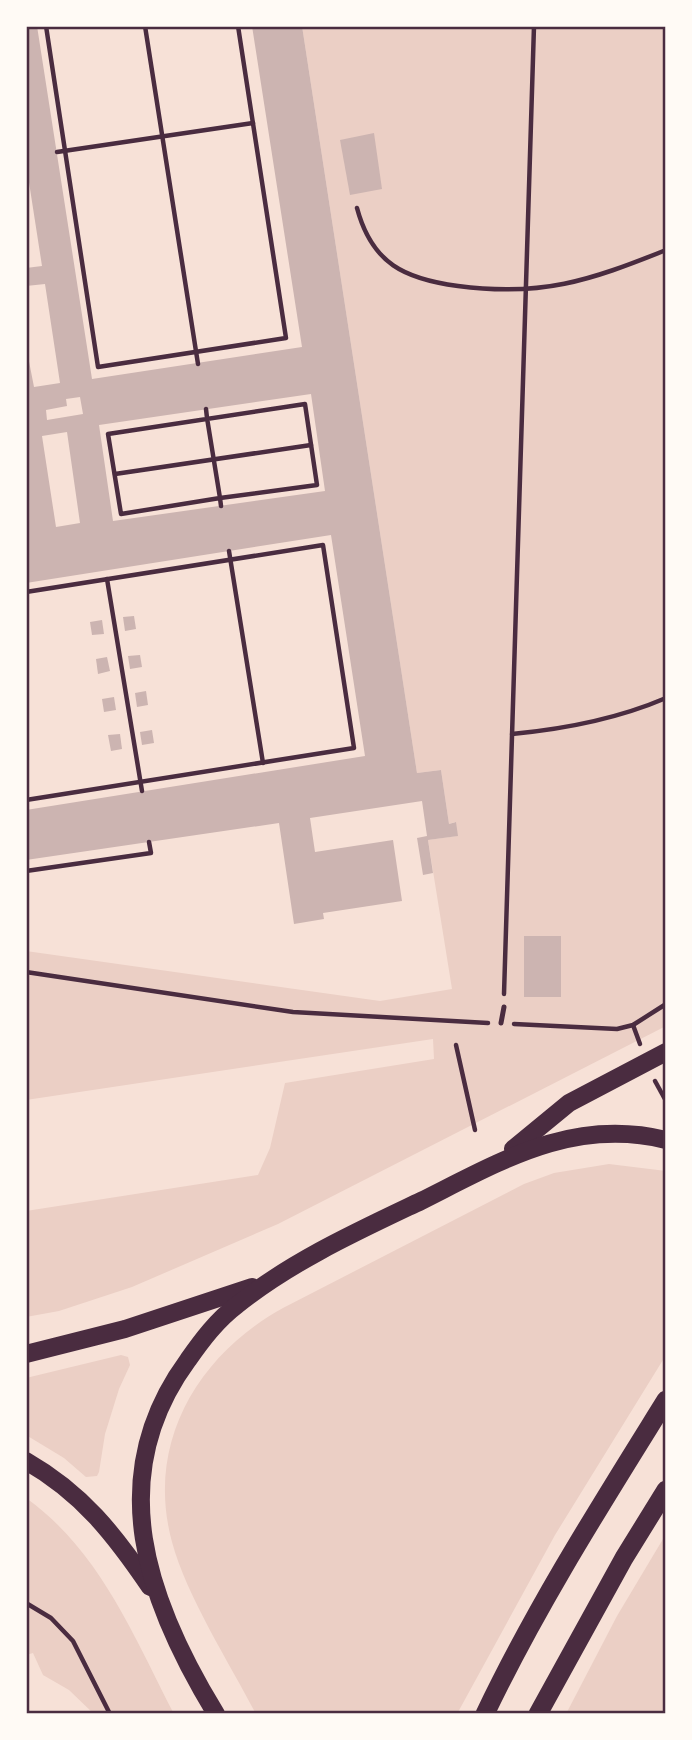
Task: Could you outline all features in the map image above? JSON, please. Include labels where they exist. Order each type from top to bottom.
[{"type":"highway","points":[[485,1714],[531,1625],[666,1400]]},
{"type":"highway","points":[[538,1714],[624,1558],[666,1490]]},
{"type":"main road","points":[[491,1166],[569,1103],[666,1052]]},
{"type":"main road","points":[[216,1714],[193,1675],[163,1605],[149,1562],[141,1519],[141,1470],[147,1438],[172,1382],[200,1342],[235,1306],[269,1281],[353,1234],[540,1144],[575,1136],[613,1133],[666,1140]]},
{"type":"main road","points":[[26,1354],[125,1329],[269,1281]]},
{"type":"main road","points":[[26,1461],[64,1485],[114,1534],[163,1605]]},
{"type":"lane","points":[[501,1023],[504,1007]]},
{"type":"path","points":[[46,26],[98,368],[286,338],[238,26]]},
{"type":"path","points":[[145,26],[198,363]]},
{"type":"path","points":[[504,1007],[534,26]]},
{"type":"path","points":[[57,152],[253,123]]},
{"type":"path","points":[[357,208],[370,243],[404,274],[423,282],[494,291],[526,291],[590,278],[666,250]]},
{"type":"path","points":[[305,404],[311,445],[317,485],[121,514],[108,434],[305,404]]},
{"type":"path","points":[[206,409],[221,506]]},
{"type":"path","points":[[115,474],[311,445]]},
{"type":"path","points":[[26,592],[323,545],[354,748],[26,800]]},
{"type":"path","points":[[229,551],[263,763]]},
{"type":"path","points":[[107,579],[142,791]]},
{"type":"path","points":[[512,734],[545,731],[632,712],[666,698]]},
{"type":"path","points":[[26,871],[151,853],[149,842]]},
{"type":"path","points":[[26,972],[293,1012],[617,1029],[633,1026],[666,1004]]},
{"type":"path","points":[[456,1045],[475,1130]]},
{"type":"path","points":[[26,1520],[26,1528]]},
{"type":"path","points":[[26,1603],[57,1623],[73,1641],[110,1714]]},
{"type":"shaded area","points":[[302,26],[666,26],[666,1026],[278,1224],[132,1287],[59,1311],[26,1317],[26,1211],[258,1175],[270,1148],[285,1083],[434,1059],[433,1039],[26,1100],[26,951],[380,1001],[452,989],[428,840],[457,836],[455,822],[449,824],[441,770],[417,773]]},
{"type":"shaded area","points":[[609,1164],[666,1171],[666,1355],[555,1535],[457,1714],[256,1714],[187,1584],[172,1542],[166,1505],[166,1470],[173,1437],[186,1406],[203,1377],[226,1350],[253,1327],[283,1308],[524,1184],[554,1173]]},
{"type":"shaded area","points":[[121,1355],[128,1357],[130,1365],[119,1389],[105,1434],[99,1472],[97,1476],[86,1477],[64,1458],[26,1435],[26,1378]]},
{"type":"shaded area","points":[[26,1498],[52,1519],[95,1569],[129,1625],[174,1714],[94,1714],[69,1690],[43,1675],[33,1653],[26,1655]]},
{"type":"shaded area","points":[[666,1534],[666,1714],[566,1714],[617,1616]]},
{"type":"building","points":[[26,26],[37,26],[92,379],[302,347],[252,26],[302,26],[417,773],[441,770],[449,824],[456,822],[458,836],[428,840],[433,873],[423,875],[417,838],[427,836],[422,801],[310,818],[315,852],[393,840],[402,901],[323,913],[324,919],[294,924],[279,823],[26,860],[26,810],[365,756],[331,535],[26,583],[26,346],[34,387],[60,383],[45,284],[26,286],[26,268],[42,266],[26,163]],"holes":[[[311,394],[325,491],[113,521],[99,425]],[[80,397],[83,414],[47,420],[46,410],[67,406],[66,399]],[[67,432],[80,523],[56,527],[42,436]]]},
{"type":"building","points":[[374,133],[382,189],[350,195],[340,140]]},
{"type":"building","points":[[134,616],[136,629],[125,631],[123,617]]},
{"type":"building","points":[[102,620],[104,634],[92,635],[90,622]]},
{"type":"building","points":[[140,655],[142,667],[130,669],[128,656]]},
{"type":"building","points":[[107,657],[110,671],[98,674],[96,659]]},
{"type":"building","points":[[146,691],[148,705],[137,707],[135,693]]},
{"type":"building","points":[[114,697],[116,710],[104,712],[102,699]]},
{"type":"building","points":[[152,730],[154,743],[142,745],[140,732]]},
{"type":"building","points":[[120,734],[122,749],[111,751],[108,735]]},
{"type":"building","points":[[524,936],[561,936],[561,997],[524,997]]}]
